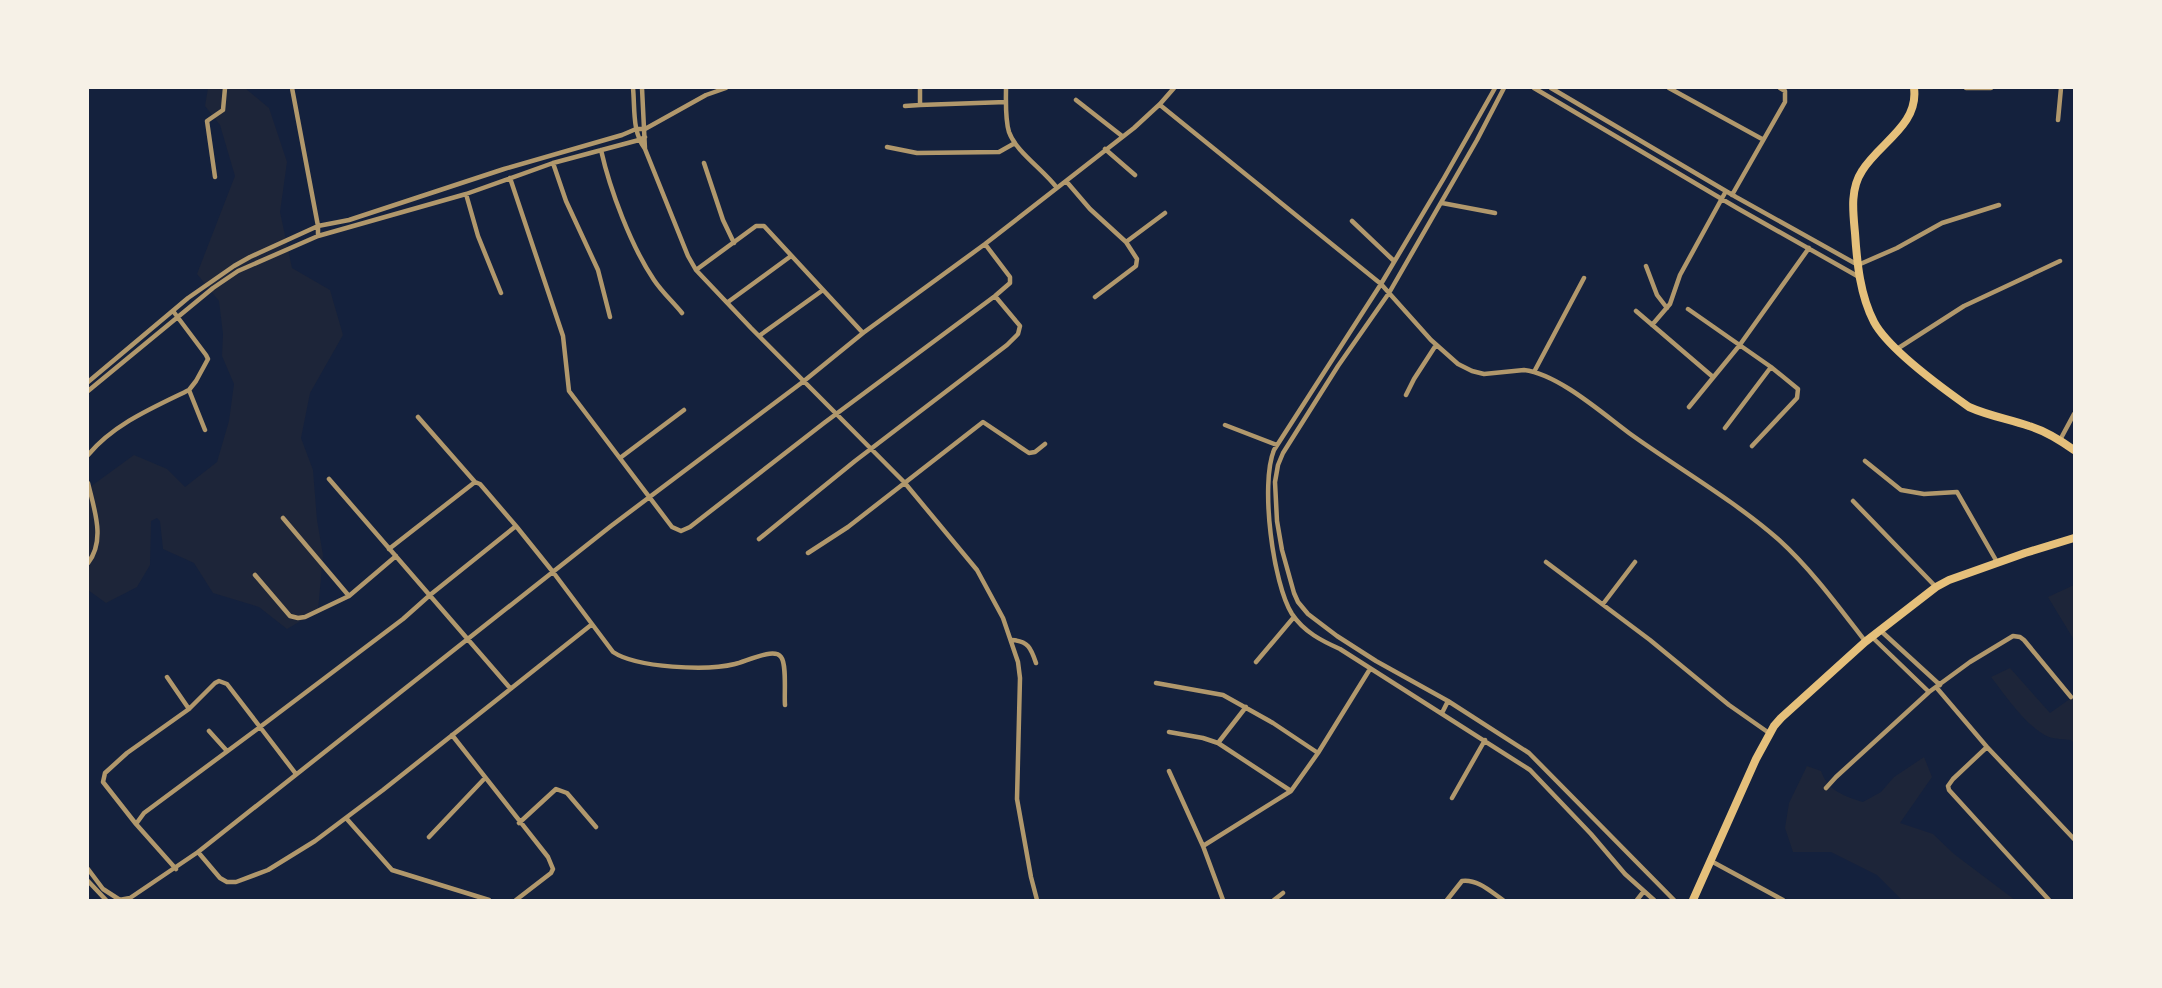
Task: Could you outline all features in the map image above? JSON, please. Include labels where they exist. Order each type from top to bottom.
[{"type":"highway","points":[[1914,88],[1909,115],[1892,138],[1869,161],[1856,182],[1853,209],[1858,265],[1874,321],[1896,349],[1969,407],[2036,428],[2074,450]]},
{"type":"highway","points":[[1693,901],[1769,734],[1781,718],[1869,639],[1936,587],[1949,580],[2074,538]]},
{"type":"street","points":[[215,177],[207,121],[223,110],[225,88]]},
{"type":"street","points":[[292,88],[318,236]]},
{"type":"street","points":[[634,88],[639,140],[645,149],[684,249],[696,270],[904,482],[977,570],[1003,618],[1012,640],[1020,678],[1017,799],[1037,901]]},
{"type":"street","points":[[642,88],[645,149]]},
{"type":"street","points":[[88,382],[173,311],[234,265],[318,226],[349,220],[517,165],[636,129],[645,129],[706,95],[726,88]]},
{"type":"street","points":[[920,88],[920,105]]},
{"type":"street","points":[[1006,88],[1009,131],[1015,143],[1049,177],[1061,184],[1126,242],[1135,254],[1138,265],[1095,297]]},
{"type":"street","points":[[88,869],[103,889],[120,900],[129,899],[176,869],[553,572],[863,333],[985,244],[1122,136],[1160,104],[1174,88]]},
{"type":"street","points":[[1494,88],[1395,261],[1277,445],[1268,467],[1267,499],[1274,551],[1285,600],[1294,617],[1315,638],[1340,649],[1530,770],[1625,874],[1654,901]]},
{"type":"street","points":[[1504,88],[1442,203],[1389,293],[1292,438],[1278,465],[1275,482],[1282,550],[1294,593],[1308,614],[1376,661],[1448,701],[1503,736],[1543,766],[1674,901]]},
{"type":"street","points":[[1534,88],[1860,277]]},
{"type":"street","points":[[1551,88],[1732,195],[1858,265],[1897,248],[1942,223],[1999,205]]},
{"type":"street","points":[[1670,88],[1762,139]]},
{"type":"street","points":[[1732,195],[1785,102],[1785,91],[1780,88]]},
{"type":"street","points":[[1966,88],[1991,88]]},
{"type":"street","points":[[2058,120],[2061,88]]},
{"type":"street","points":[[1076,100],[1122,136]]},
{"type":"street","points":[[905,106],[1006,102]]},
{"type":"street","points":[[1160,104],[1381,284],[1458,364],[1484,374],[1524,370],[1534,372],[1569,389],[1731,502],[1770,533],[1869,639],[1929,692]]},
{"type":"street","points":[[1628,142],[1632,135]]},
{"type":"street","points":[[88,391],[238,271],[318,236],[466,194],[553,163],[645,137]]},
{"type":"street","points":[[887,147],[917,153],[999,152],[1015,143]]},
{"type":"street","points":[[1105,149],[1135,176]]},
{"type":"street","points":[[601,150],[630,236],[656,283],[682,313]]},
{"type":"street","points":[[553,163],[566,201],[598,271],[610,317]]},
{"type":"street","points":[[704,163],[723,220],[734,243]]},
{"type":"street","points":[[510,178],[563,335],[569,391],[672,527],[681,531],[690,527],[995,296],[1011,280],[985,244]]},
{"type":"street","points":[[1651,325],[1667,308],[1680,275],[1726,191]]},
{"type":"street","points":[[466,194],[478,236],[501,293]]},
{"type":"street","points":[[1442,203],[1495,213]]},
{"type":"street","points":[[1126,242],[1166,213]]},
{"type":"street","points":[[1352,221],[1395,261]]},
{"type":"street","points":[[696,270],[756,226],[764,226],[863,333]]},
{"type":"street","points":[[1689,407],[1739,346],[1809,248]]},
{"type":"street","points":[[728,302],[791,256]]},
{"type":"street","points":[[1896,349],[1964,306],[2060,261]]},
{"type":"street","points":[[1646,266],[1657,295],[1667,308]]},
{"type":"street","points":[[1534,372],[1584,278]]},
{"type":"street","points":[[759,335],[823,290]]},
{"type":"street","points":[[760,539],[1018,334],[1020,326],[995,296]]},
{"type":"street","points":[[1688,309],[1796,386],[1797,398],[1752,446]]},
{"type":"street","points":[[88,456],[105,437],[129,420],[189,390],[200,375],[208,359],[173,311]]},
{"type":"street","points":[[1636,311],[1713,377]]},
{"type":"street","points":[[1406,394],[1413,379],[1437,345]]},
{"type":"street","points":[[1725,428],[1771,367]]},
{"type":"street","points":[[189,390],[205,430]]},
{"type":"street","points":[[620,458],[684,410]]},
{"type":"street","points":[[2060,440],[2074,414]]},
{"type":"street","points":[[418,417],[516,526],[613,652],[636,662],[684,667],[729,666],[767,654],[777,654],[784,664],[785,705]]},
{"type":"street","points":[[808,553],[848,527],[983,422],[1025,452],[1035,452],[1045,444]]},
{"type":"street","points":[[1225,425],[1277,445]]},
{"type":"street","points":[[1865,461],[1900,490],[1924,494],[1957,492],[1998,563]]},
{"type":"street","points":[[329,479],[510,688]]},
{"type":"street","points":[[389,549],[475,482]]},
{"type":"street","points":[[88,483],[99,527],[96,547],[88,563]]},
{"type":"street","points":[[1853,501],[1936,587]]},
{"type":"street","points":[[283,518],[349,596]]},
{"type":"street","points":[[136,824],[144,813],[403,619],[516,526]]},
{"type":"street","points":[[255,575],[290,616],[305,617],[349,596],[396,556]]},
{"type":"street","points":[[1546,562],[1769,734]]},
{"type":"street","points":[[1602,604],[1635,562]]},
{"type":"street","points":[[1285,600],[1294,593]]},
{"type":"street","points":[[1256,662],[1294,617]]},
{"type":"street","points":[[198,852],[220,878],[228,882],[236,882],[268,870],[346,818],[591,625]]},
{"type":"street","points":[[1880,631],[1938,686],[1987,747],[2074,839]]},
{"type":"street","points":[[1826,788],[1929,692],[1970,662],[2017,636],[2024,640],[2071,697]]},
{"type":"street","points":[[1012,640],[1028,645],[1036,663]]},
{"type":"street","points":[[1203,846],[1291,791],[1370,669]]},
{"type":"street","points":[[167,677],[189,709]]},
{"type":"street","points":[[176,869],[103,782],[104,773],[127,753],[189,709],[215,683],[223,682],[296,774]]},
{"type":"street","points":[[1156,683],[1223,695],[1318,753]]},
{"type":"street","points":[[1441,713],[1448,701]]},
{"type":"street","points":[[1219,743],[1246,707]]},
{"type":"street","points":[[209,731],[227,751]]},
{"type":"street","points":[[1170,732],[1219,743],[1291,791]]},
{"type":"street","points":[[452,735],[548,857],[553,869],[516,901]]},
{"type":"street","points":[[1452,798],[1485,740]]},
{"type":"street","points":[[1987,747],[1953,779],[1948,786],[1949,790],[2049,901]]},
{"type":"street","points":[[1169,771],[1203,846],[1223,901]]},
{"type":"street","points":[[429,837],[485,778]]},
{"type":"street","points":[[519,823],[556,789],[567,793],[596,827]]},
{"type":"street","points":[[346,818],[392,870],[489,901]]},
{"type":"street","points":[[1711,861],[1783,901]]},
{"type":"street","points":[[1447,901],[1462,881],[1467,880],[1479,883],[1503,901]]},
{"type":"street","points":[[88,881],[106,901]]},
{"type":"street","points":[[1637,901],[1644,891]]},
{"type":"street","points":[[1275,901],[1283,893]]},
{"type":"shaded area","points":[[208,88],[245,88],[269,108],[287,162],[280,212],[292,268],[330,290],[343,335],[310,393],[301,438],[313,470],[323,555],[318,611],[287,629],[259,607],[213,593],[194,563],[163,549],[160,521],[157,518],[151,521],[150,565],[137,587],[106,603],[88,590],[90,487],[134,455],[167,469],[185,487],[217,462],[229,421],[234,384],[222,356],[223,334],[219,301],[197,274],[235,176],[220,125],[205,106]]},
{"type":"shaded area","points":[[2074,585],[2074,640],[2048,597]]},
{"type":"shaded area","points":[[2010,668],[2050,713],[2074,696],[2074,743],[2041,733],[2017,710],[1991,677]]},
{"type":"shaded area","points":[[1924,757],[1932,777],[1900,823],[1933,834],[1954,854],[2015,900],[1902,900],[1877,875],[1831,852],[1793,852],[1785,828],[1789,803],[1807,766],[1821,771],[1832,788],[1838,792],[1863,802],[1881,792],[1894,777]]}]
